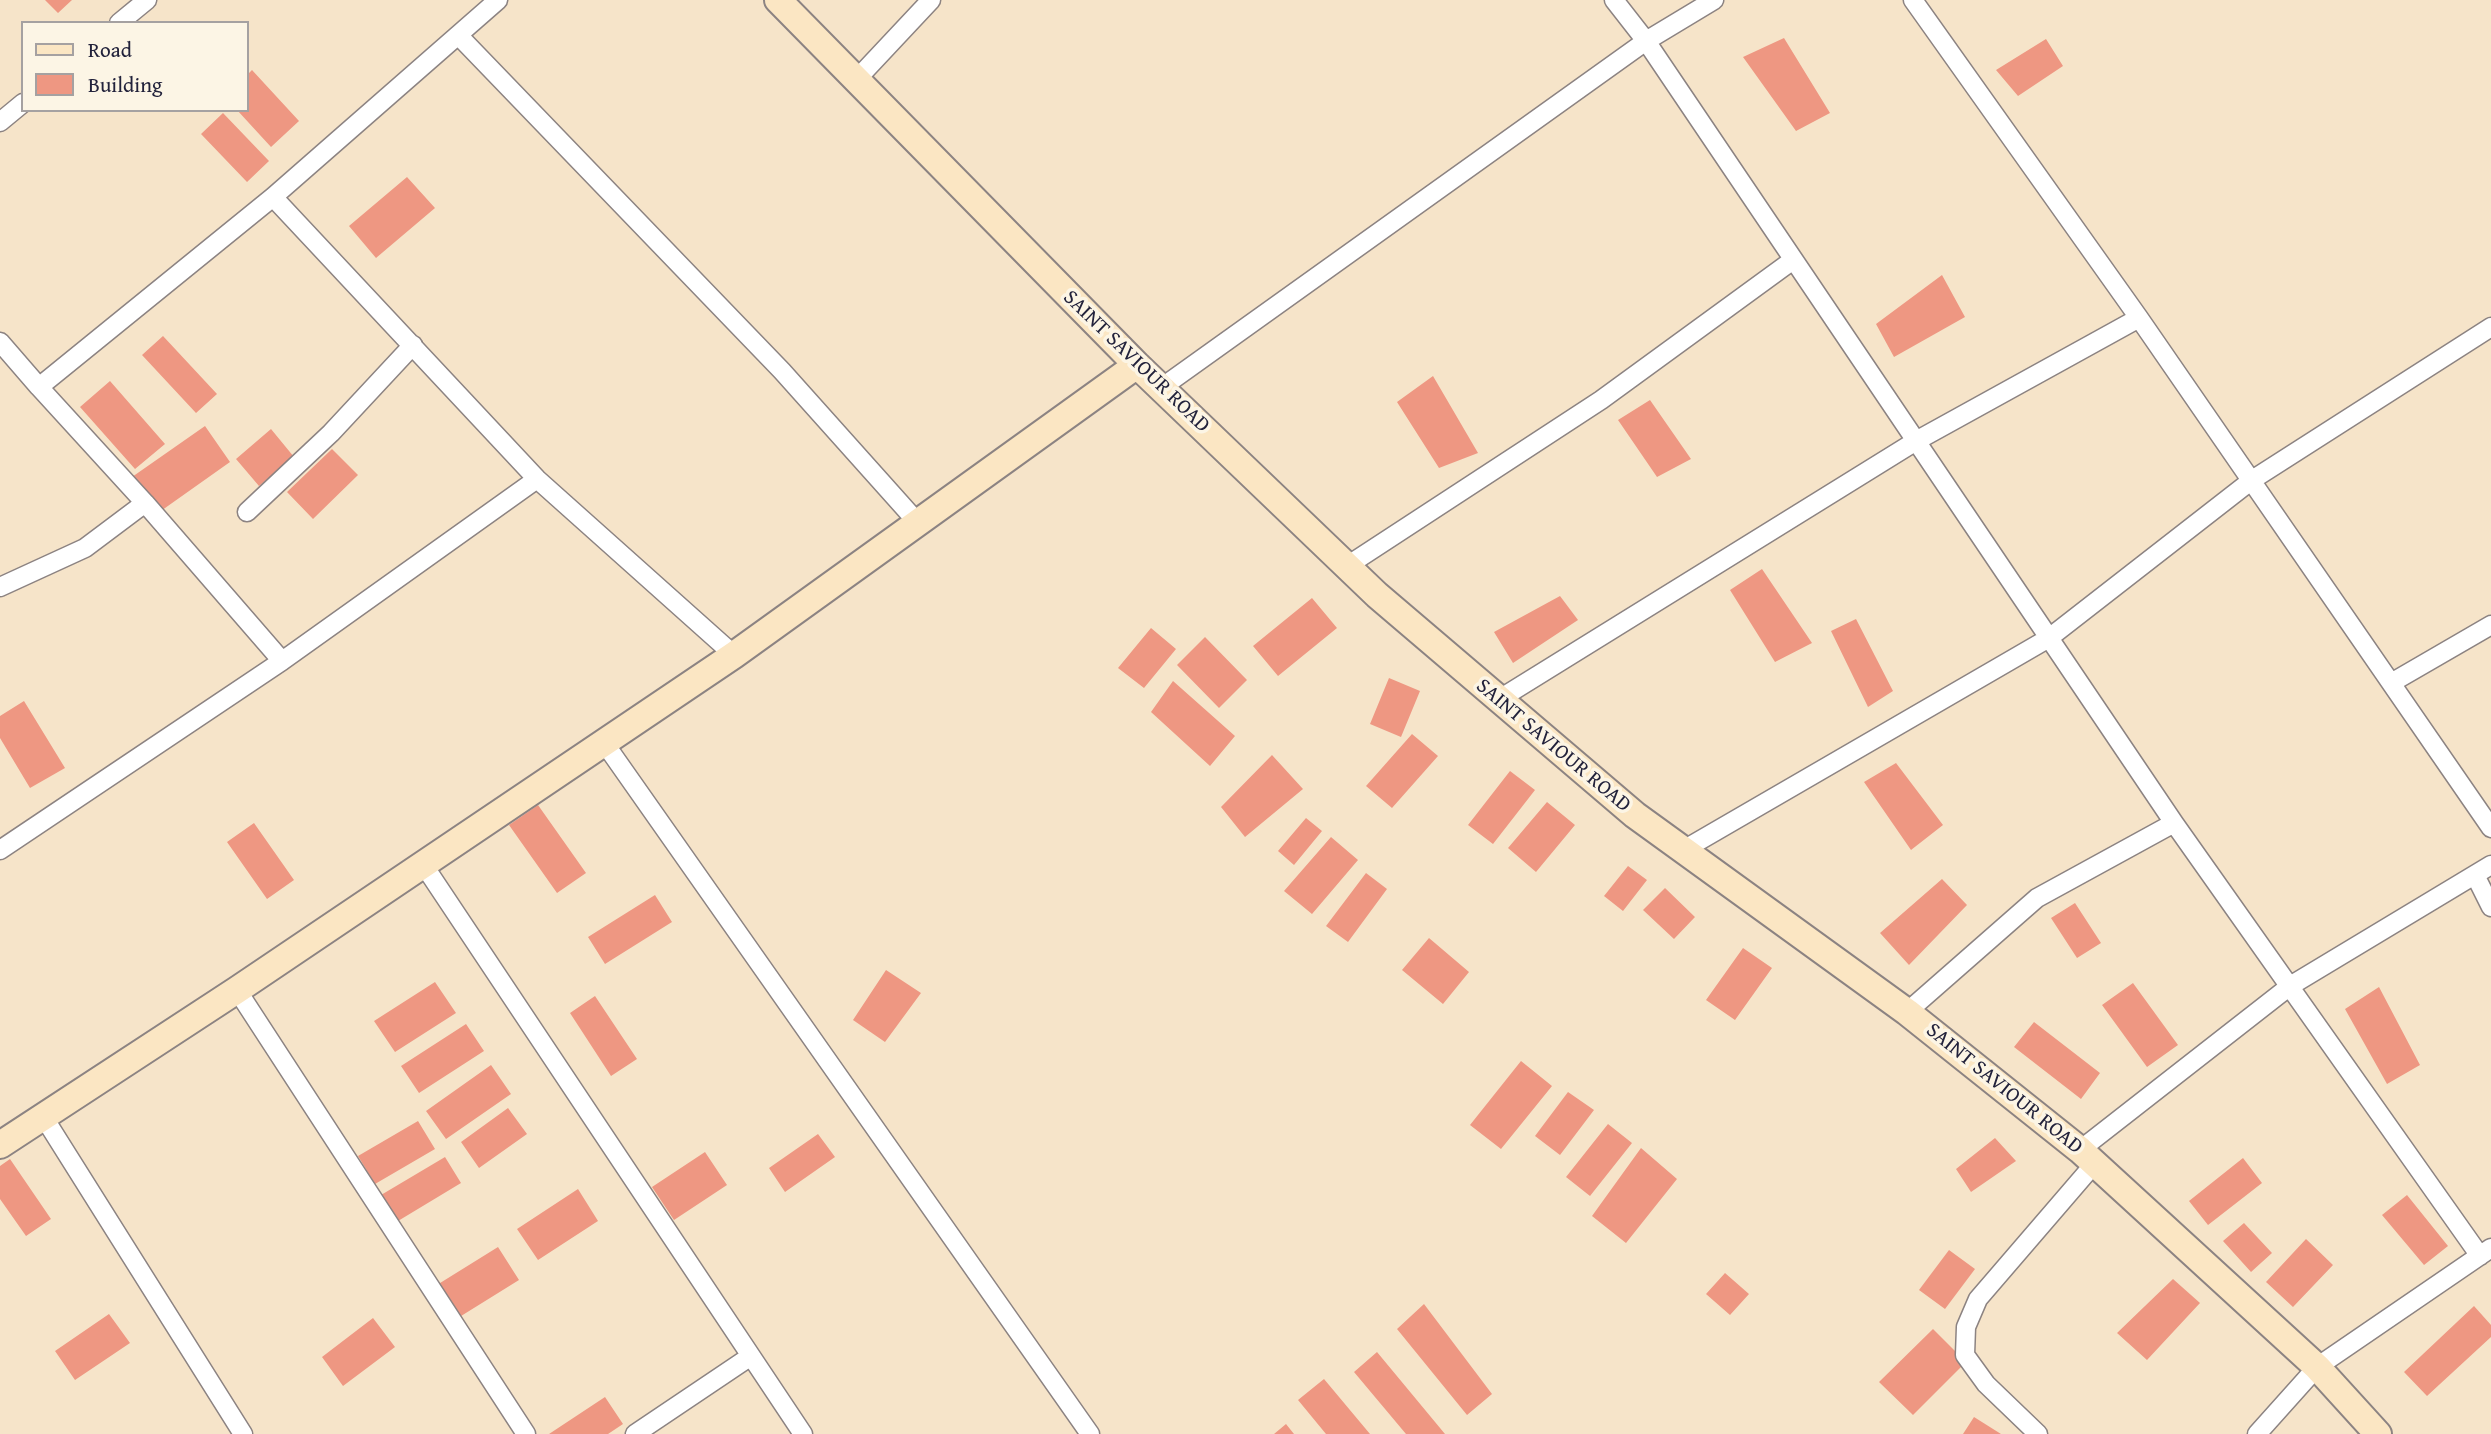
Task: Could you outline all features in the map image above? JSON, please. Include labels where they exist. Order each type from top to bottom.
[{"type":"street","points":[[121,21],[147,0]]},
{"type":"street","points":[[39,387],[273,197],[498,0]]},
{"type":"street","name":"SAINT SAVIOUR ROAD","points":[[778,0],[1137,365],[1377,596],[1635,815],[1907,1012],[2088,1157],[2317,1367],[2378,1434]]},
{"type":"street","points":[[856,80],[931,0]]},
{"type":"street","points":[[1614,0],[1646,41],[2174,823],[2486,1252],[2317,1367],[2257,1434]]},
{"type":"street","points":[[1161,388],[1646,41],[1714,0]]},
{"type":"street","points":[[1913,0],[2139,318],[2491,828]]},
{"type":"street","points":[[458,35],[782,371],[918,523]]},
{"type":"street","points":[[0,122],[21,105]]},
{"type":"street","points":[[273,197],[537,479],[734,655]]},
{"type":"street","points":[[1347,566],[1601,400],[1793,260]]},
{"type":"street","points":[[1498,700],[1916,441],[2139,318]]},
{"type":"street","points":[[1685,849],[2049,638],[2252,480],[2491,327]]},
{"type":"street","points":[[0,342],[282,661]]},
{"type":"street","points":[[247,512],[331,433],[413,345]]},
{"type":"street","points":[[0,1145],[734,655],[1137,365]]},
{"type":"street","points":[[0,850],[282,661],[537,479]]},
{"type":"street","points":[[0,587],[85,548],[145,503]]},
{"type":"street","points":[[2391,683],[2491,625]]},
{"type":"street","points":[[603,741],[1090,1434]]},
{"type":"street","points":[[1907,1012],[2037,898],[2174,823]]},
{"type":"street","points":[[423,864],[803,1434]]},
{"type":"street","points":[[2038,1434],[1986,1384],[1965,1355],[1966,1327],[1978,1299],[2088,1157],[2290,986],[2491,865]]},
{"type":"street","points":[[2475,875],[2491,907]]},
{"type":"street","points":[[237,989],[526,1434]]},
{"type":"street","points":[[43,1116],[243,1434]]},
{"type":"street","points":[[635,1434],[751,1356]]},
{"type":"building","points":[[45,0],[72,0],[58,13]]},
{"type":"building","points":[[1784,38],[1830,113],[1796,131],[1743,57]]},
{"type":"building","points":[[2046,39],[2063,66],[2018,96],[1996,70]]},
{"type":"building","points":[[252,70],[299,121],[271,147],[239,112],[248,112],[248,74]]},
{"type":"building","points":[[223,113],[269,161],[247,182],[201,134]]},
{"type":"building","points":[[407,177],[435,208],[376,258],[349,226]]},
{"type":"building","points":[[1942,275],[1965,317],[1894,357],[1876,324]]},
{"type":"building","points":[[163,336],[217,394],[196,413],[142,355]]},
{"type":"building","points":[[1433,376],[1478,453],[1439,468],[1397,402]]},
{"type":"building","points":[[110,381],[165,444],[135,469],[80,407]]},
{"type":"building","points":[[1650,400],[1691,459],[1657,477],[1618,420]]},
{"type":"building","points":[[205,426],[230,462],[158,513],[132,477]]},
{"type":"building","points":[[271,429],[294,457],[259,486],[236,459]]},
{"type":"building","points":[[332,449],[358,475],[313,519],[287,492]]},
{"type":"building","points":[[1762,569],[1812,643],[1775,662],[1730,590]]},
{"type":"building","points":[[1560,596],[1578,620],[1513,663],[1494,632]]},
{"type":"building","points":[[1312,598],[1337,628],[1278,676],[1253,646]]},
{"type":"building","points":[[1856,619],[1893,691],[1868,707],[1831,631]]},
{"type":"building","points":[[1151,628],[1176,649],[1144,688],[1118,668]]},
{"type":"building","points":[[1205,637],[1247,680],[1219,708],[1177,665]]},
{"type":"building","points":[[1389,678],[1420,691],[1401,737],[1370,724]]},
{"type":"building","points":[[1173,681],[1235,736],[1210,766],[1151,712]]},
{"type":"building","points":[[24,701],[65,768],[30,788],[0,738],[0,716]]},
{"type":"building","points":[[1412,734],[1438,756],[1392,808],[1366,786]]},
{"type":"building","points":[[1272,755],[1303,789],[1245,837],[1221,807]]},
{"type":"building","points":[[1896,763],[1943,825],[1911,850],[1864,782]]},
{"type":"building","points":[[1510,771],[1535,790],[1493,844],[1468,825]]},
{"type":"building","points":[[1547,802],[1575,825],[1536,872],[1508,848]]},
{"type":"building","points":[[538,805],[586,873],[557,893],[509,825]]},
{"type":"building","points":[[1306,818],[1322,831],[1294,865],[1278,851]]},
{"type":"building","points":[[254,823],[294,880],[267,899],[227,842]]},
{"type":"building","points":[[1331,837],[1358,860],[1312,914],[1284,891]]},
{"type":"building","points":[[1628,866],[1647,880],[1623,911],[1604,896]]},
{"type":"building","points":[[1366,873],[1387,889],[1348,942],[1326,926]]},
{"type":"building","points":[[1942,879],[1967,905],[1909,965],[1880,933]]},
{"type":"building","points":[[1665,888],[1695,917],[1674,939],[1643,910]]},
{"type":"building","points":[[655,895],[672,922],[605,964],[588,937]]},
{"type":"building","points":[[2075,903],[2101,943],[2077,958],[2051,918]]},
{"type":"building","points":[[1429,938],[1469,972],[1443,1004],[1402,970]]},
{"type":"building","points":[[1743,948],[1772,968],[1735,1020],[1706,1000]]},
{"type":"building","points":[[886,970],[921,993],[885,1042],[853,1020]]},
{"type":"building","points":[[435,982],[456,1013],[395,1052],[374,1021]]},
{"type":"building","points":[[2133,983],[2178,1045],[2147,1067],[2102,1005]]},
{"type":"building","points":[[2379,987],[2420,1065],[2387,1084],[2345,1009]]},
{"type":"building","points":[[595,996],[637,1059],[611,1076],[570,1013]]},
{"type":"building","points":[[2034,1022],[2100,1073],[2081,1099],[2014,1047]]},
{"type":"building","points":[[466,1024],[484,1051],[419,1093],[401,1066]]},
{"type":"building","points":[[1521,1061],[1552,1086],[1501,1149],[1470,1125]]},
{"type":"building","points":[[491,1065],[511,1094],[446,1139],[426,1111]]},
{"type":"building","points":[[1568,1092],[1594,1110],[1560,1155],[1535,1136]]},
{"type":"building","points":[[508,1108],[527,1134],[479,1168],[461,1142]]},
{"type":"building","points":[[418,1121],[435,1149],[375,1184],[358,1156]]},
{"type":"building","points":[[1608,1124],[1632,1143],[1590,1196],[1566,1177]]},
{"type":"building","points":[[818,1134],[835,1157],[785,1192],[769,1168]]},
{"type":"building","points":[[1995,1138],[2016,1161],[1971,1192],[1956,1169]]},
{"type":"building","points":[[1641,1148],[1677,1179],[1626,1243],[1592,1216]]},
{"type":"building","points":[[705,1152],[727,1185],[674,1220],[652,1187]]},
{"type":"building","points":[[445,1157],[461,1183],[398,1221],[381,1195]]},
{"type":"building","points":[[2243,1158],[2262,1183],[2208,1225],[2189,1201]]},
{"type":"building","points":[[10,1159],[51,1219],[26,1236],[0,1199],[0,1166]]},
{"type":"building","points":[[578,1189],[598,1221],[538,1260],[517,1229]]},
{"type":"building","points":[[2407,1195],[2448,1246],[2424,1265],[2382,1215]]},
{"type":"building","points":[[2244,1223],[2272,1253],[2251,1272],[2223,1241]]},
{"type":"building","points":[[2306,1239],[2333,1265],[2293,1307],[2266,1282]]},
{"type":"building","points":[[498,1247],[519,1280],[453,1321],[432,1288]]},
{"type":"building","points":[[1949,1250],[1975,1269],[1945,1309],[1919,1290]]},
{"type":"building","points":[[1725,1273],[1749,1294],[1730,1315],[1706,1294]]},
{"type":"building","points":[[2173,1279],[2200,1303],[2147,1360],[2117,1333]]},
{"type":"building","points":[[1424,1304],[1492,1394],[1467,1415],[1397,1329]]},
{"type":"building","points":[[2474,1306],[2491,1325],[2491,1337],[2427,1396],[2404,1372]]},
{"type":"building","points":[[109,1314],[130,1343],[75,1380],[55,1351]]},
{"type":"building","points":[[373,1318],[395,1347],[343,1386],[322,1357]]},
{"type":"building","points":[[1933,1329],[1966,1362],[1913,1415],[1879,1382]]},
{"type":"building","points":[[1377,1352],[1445,1434],[1406,1434],[1354,1372]]},
{"type":"building","points":[[1324,1379],[1370,1434],[1326,1434],[1298,1400]]},
{"type":"building","points":[[605,1397],[623,1424],[608,1434],[549,1434]]},
{"type":"building","points":[[1974,1417],[2001,1434],[1963,1434]]},
{"type":"building","points":[[1286,1424],[1294,1434],[1274,1434]]}]
